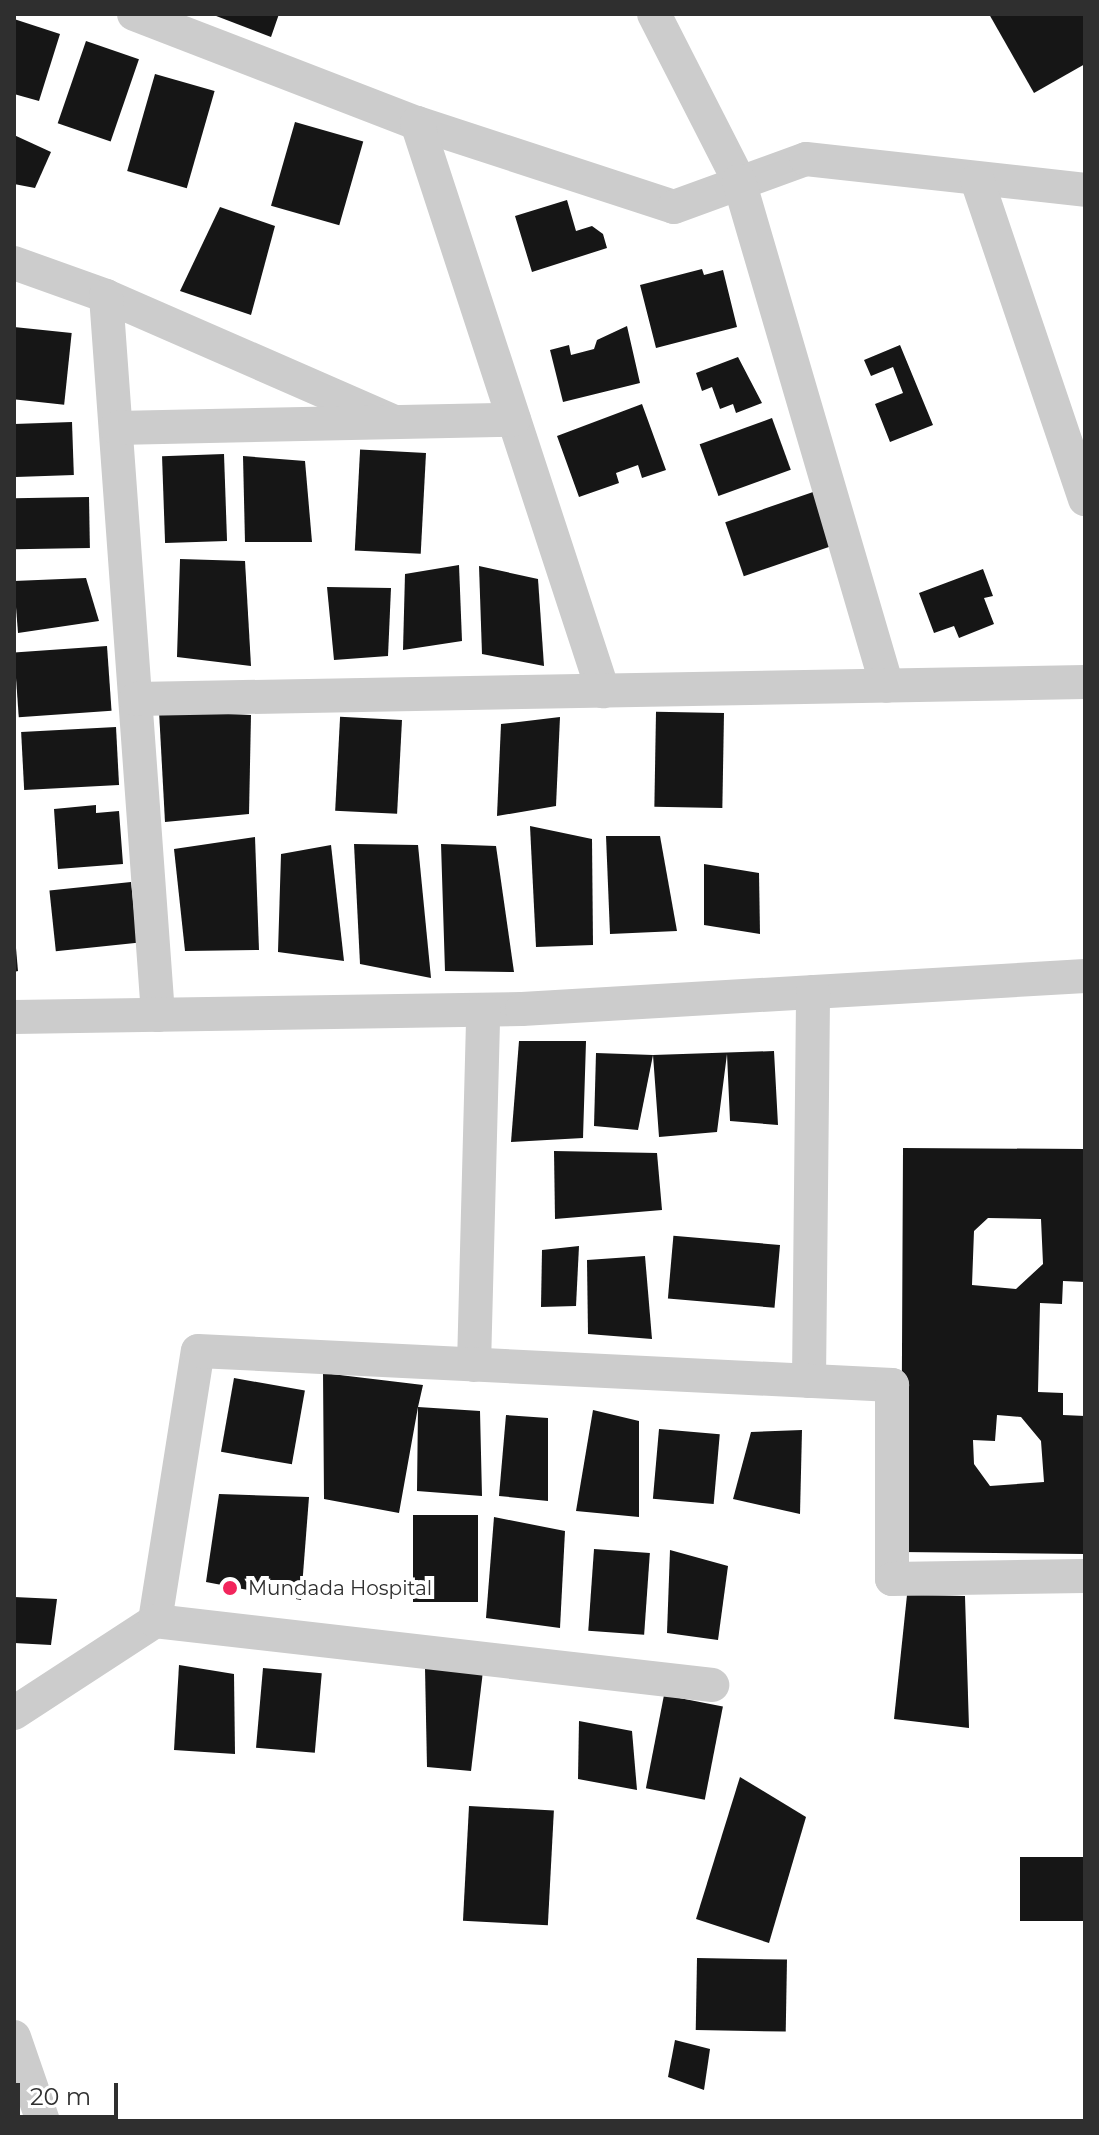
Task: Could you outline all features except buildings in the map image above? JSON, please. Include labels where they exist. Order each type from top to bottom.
[{"type":"street","points":[[134,14],[417,123],[674,207],[806,159],[1085,190]]},
{"type":"street","points":[[654,14],[739,181],[887,686]]},
{"type":"street","points":[[417,123],[603,691]]},
{"type":"street","points":[[977,180],[1085,499]]},
{"type":"street","points":[[14,263],[106,296],[395,422]]},
{"type":"street","points":[[106,296],[158,1015]]},
{"type":"street","points":[[116,428],[514,420]]},
{"type":"street","points":[[136,699],[1085,682]]},
{"type":"street","points":[[14,1017],[483,1010],[1085,976]]},
{"type":"street","points":[[809,1381],[813,992]]},
{"type":"street","points":[[474,1365],[483,1010]]},
{"type":"street","points":[[155,1621],[198,1351],[892,1385],[892,1579],[1085,1576]]},
{"type":"street","points":[[14,1713],[155,1621],[712,1685]]},
{"type":"street","points":[[14,2037],[43,2121]]},
{"type":"place","name":"Mundada Hospital","points":[[230,1588]]}]
